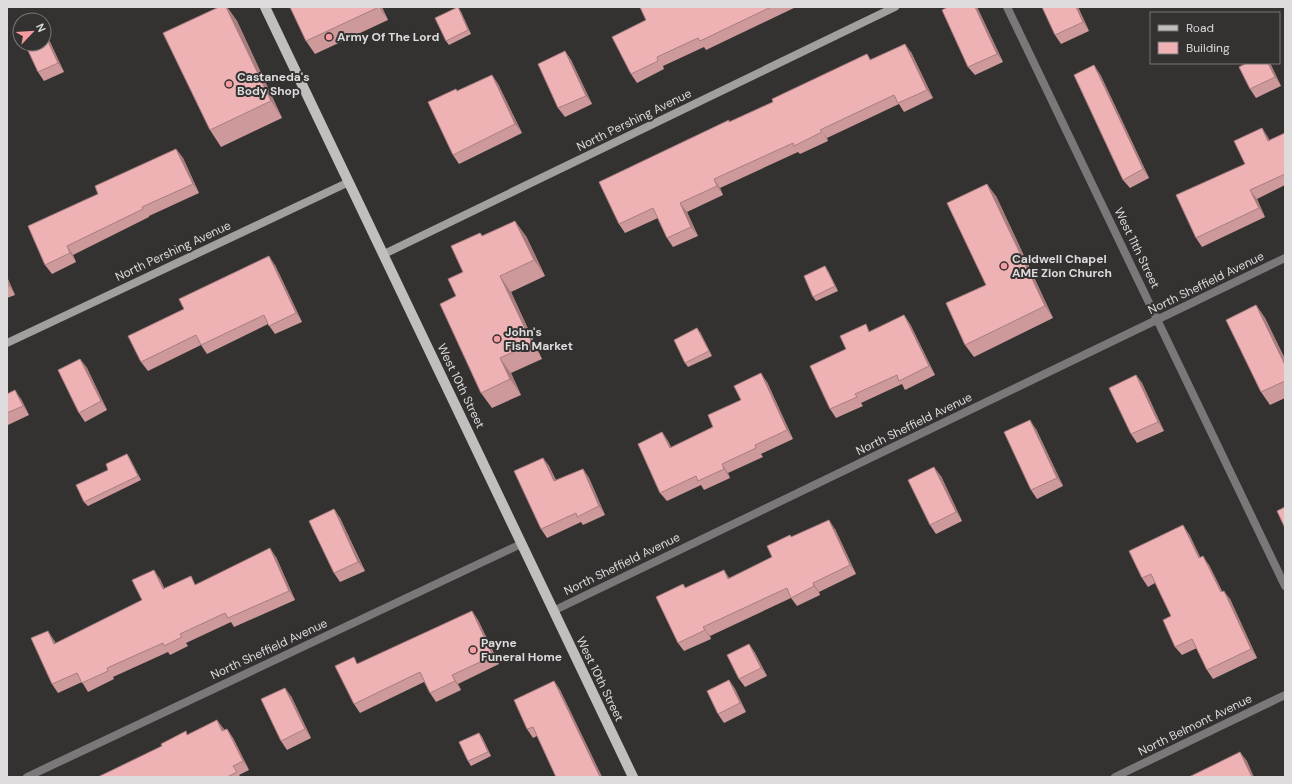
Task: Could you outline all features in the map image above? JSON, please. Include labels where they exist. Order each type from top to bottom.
[{"type":"main road","name":"West 10th Street","points":[[265,7],[633,777]]},
{"type":"street","name":"North Pershing Avenue","points":[[384,254],[895,7]]},
{"type":"street","name":"West 11th Street","points":[[1007,7],[1285,586]]},
{"type":"street","name":"North Pershing Avenue","points":[[7,343],[349,182]]},
{"type":"street","name":"North Sheffield Avenue","points":[[553,611],[1285,258]]},
{"type":"street","name":"North Sheffield Avenue","points":[[27,777],[522,544]]},
{"type":"street","name":"North Belmont Avenue","points":[[1115,777],[1285,695]]},
{"type":"building","name":"Castaneda's Body Shop","points":[[219,7],[226,7],[271,101],[210,130],[163,33]]},
{"type":"building","points":[[290,7],[379,7],[306,41]]},
{"type":"building","points":[[458,7],[468,30],[446,41],[435,18]]},
{"type":"building","points":[[640,7],[771,7],[700,41],[698,38],[657,57],[658,61],[631,74],[612,37],[646,20]]},
{"type":"building","points":[[948,7],[975,7],[997,54],[968,67],[942,10]]},
{"type":"building","points":[[1042,7],[1076,7],[1083,22],[1055,35]]},
{"type":"building","points":[[905,44],[927,90],[898,103],[894,95],[820,130],[822,132],[794,146],[793,143],[714,179],[717,186],[680,203],[691,227],[667,238],[653,208],[619,224],[599,182],[729,120],[729,122],[773,102],[772,99],[867,54],[870,60]]},
{"type":"building","points":[[52,50],[58,63],[38,72],[29,52],[52,52]]},
{"type":"building","points":[[565,51],[586,96],[558,108],[538,64]]},
{"type":"building","points":[[1245,64],[1268,64],[1275,77],[1250,89],[1239,67]]},
{"type":"building","points":[[1094,65],[1143,169],[1123,180],[1074,75]]},
{"type":"building","points":[[492,75],[515,124],[453,155],[428,102]]},
{"type":"building","points":[[1262,128],[1268,141],[1285,133],[1285,174],[1250,190],[1259,208],[1196,238],[1176,195],[1245,164],[1234,141]]},
{"type":"building","points":[[176,149],[193,184],[142,207],[143,209],[67,246],[70,253],[45,265],[28,226],[98,194],[95,186]]},
{"type":"building","name":"Caldwell Chapel AME Zion Church","points":[[987,184],[1045,306],[965,345],[946,303],[986,285],[947,203]]},
{"type":"building","name":"John's Fish Market","points":[[515,221],[534,260],[500,276],[532,343],[500,358],[510,379],[481,393],[440,304],[456,296],[448,279],[463,272],[451,246],[480,233],[482,236]]},
{"type":"building","points":[[269,256],[296,313],[269,326],[264,315],[201,345],[196,335],[141,362],[128,336],[184,309],[179,299]]},
{"type":"building","points":[[825,266],[835,286],[813,297],[804,276]]},
{"type":"building","points":[[1256,305],[1285,365],[1285,381],[1261,392],[1226,320]]},
{"type":"building","points":[[904,315],[929,366],[899,381],[897,375],[855,394],[857,397],[830,409],[810,366],[846,349],[840,336],[866,324],[869,332]]},
{"type":"building","points":[[697,328],[709,351],[685,363],[674,340]]},
{"type":"building","points":[[80,359],[101,401],[79,413],[58,370]]},
{"type":"building","points":[[761,373],[787,430],[755,445],[756,448],[722,464],[724,469],[698,481],[696,476],[660,493],[638,444],[662,432],[670,448],[713,427],[708,415],[741,400],[734,386]]},
{"type":"building","points":[[1136,375],[1158,422],[1131,434],[1109,388]]},
{"type":"building","points":[[15,390],[23,406],[7,413],[7,394]]},
{"type":"building","points":[[1030,420],[1057,478],[1031,490],[1004,432]]},
{"type":"building","points":[[127,454],[138,476],[84,502],[76,485],[108,470],[106,464]]},
{"type":"building","points":[[543,458],[554,481],[583,469],[599,506],[577,517],[576,513],[541,529],[514,471]]},
{"type":"building","points":[[934,467],[956,512],[930,525],[908,480]]},
{"type":"building","points":[[1285,507],[1285,528],[1277,511]]},
{"type":"building","points":[[334,509],[358,562],[334,573],[309,521]]},
{"type":"building","points":[[829,520],[850,565],[813,583],[814,586],[791,598],[787,588],[703,627],[705,630],[678,643],[656,597],[683,584],[685,588],[724,570],[728,579],[772,557],[767,546],[790,535],[791,537]]},
{"type":"building","points":[[1183,525],[1199,558],[1203,556],[1221,592],[1224,591],[1251,649],[1207,670],[1192,639],[1175,647],[1163,620],[1171,616],[1151,574],[1142,578],[1129,551]]},
{"type":"building","points":[[270,548],[289,591],[228,618],[225,613],[180,634],[182,637],[164,646],[163,643],[107,668],[108,671],[82,683],[77,673],[52,684],[31,638],[48,631],[54,644],[142,600],[132,580],[154,570],[163,589],[191,576],[195,585]]},
{"type":"building","points":[[472,611],[493,656],[452,675],[455,681],[430,693],[420,672],[354,704],[335,666],[354,657],[357,664]]},
{"type":"building","points":[[749,644],[761,668],[739,679],[727,655]]},
{"type":"building","points":[[729,680],[740,703],[718,714],[707,691]]},
{"type":"building","points":[[554,681],[600,777],[556,777],[533,727],[527,729],[514,700]]},
{"type":"building","points":[[285,688],[305,729],[281,741],[261,699]]},
{"type":"building","points":[[217,720],[222,731],[227,729],[243,761],[233,766],[237,772],[227,777],[98,777],[162,746],[161,744],[186,731],[187,735]]},
{"type":"building","points":[[479,733],[488,752],[468,761],[459,742]]},
{"type":"building","points":[[1240,752],[1252,777],[1189,777]]},
{"type":"place","name":"Army Of The Lord","points":[[329,37]]},
{"type":"place","name":"Castaneda's Body Shop","points":[[229,84]]},
{"type":"place","name":"Caldwell Chapel AME Zion Church","points":[[1004,266]]},
{"type":"place","name":"John's Fish Market","points":[[497,339]]},
{"type":"place","name":"Payne Funeral Home","points":[[473,650]]}]
